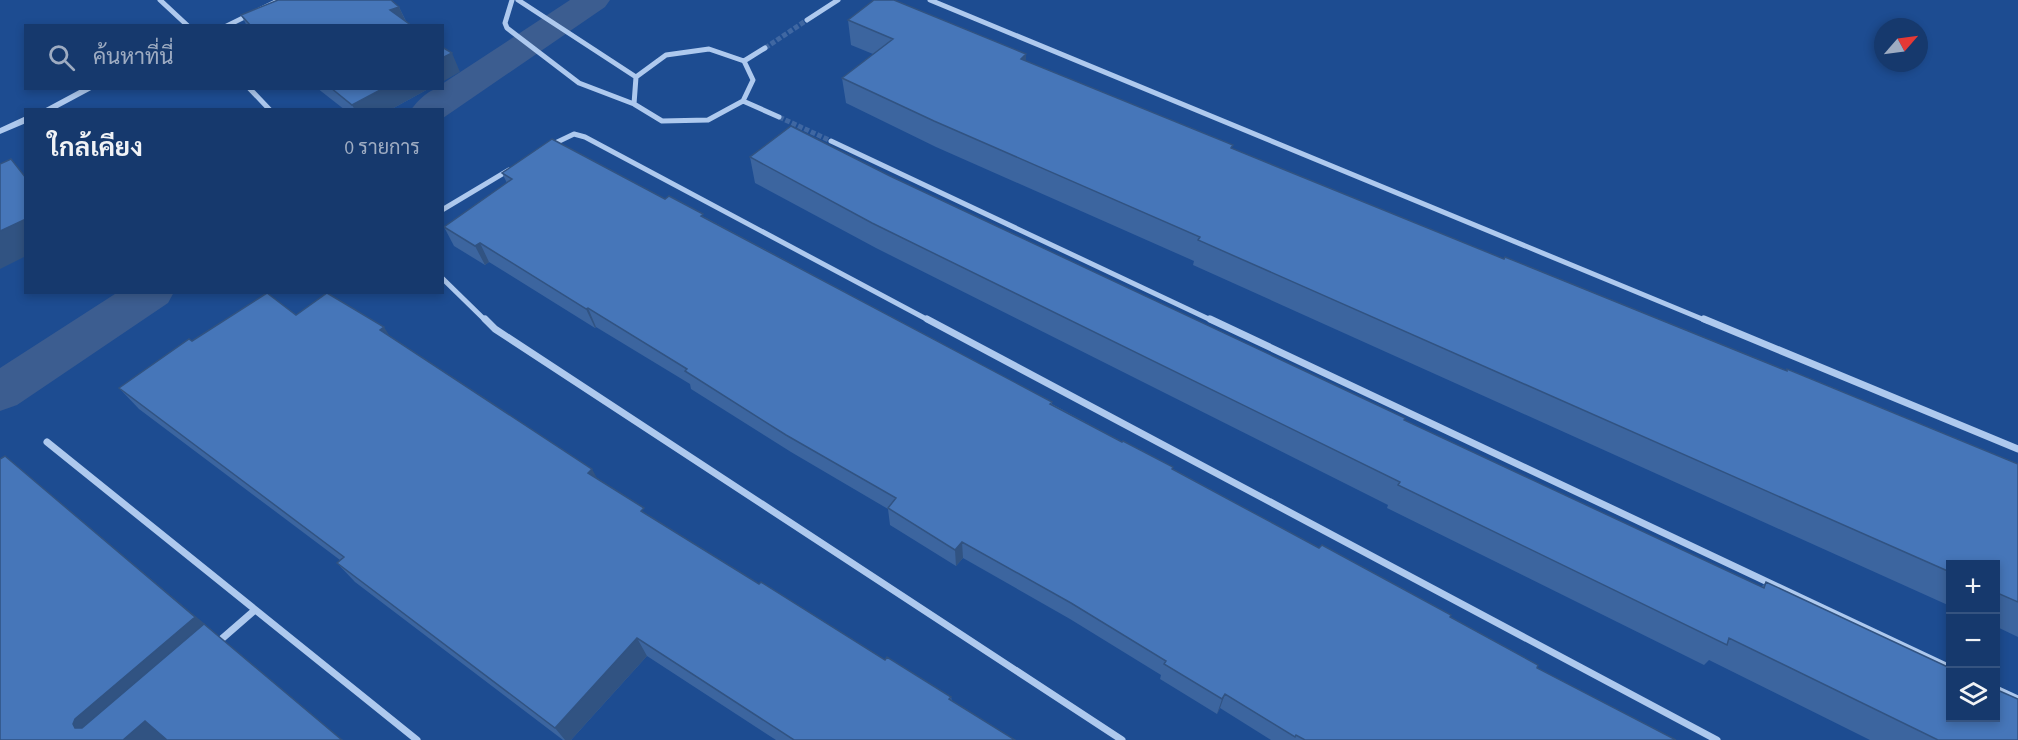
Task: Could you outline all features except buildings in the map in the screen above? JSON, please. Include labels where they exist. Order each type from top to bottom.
[{"type":"street","points":[[160,0],[186,24]]},
{"type":"street","points":[[229,24],[280,0]]},
{"type":"street","points":[[512,0],[505,23],[507,28],[579,83],[634,104],[662,122],[708,120],[743,101],[753,80],[744,61],[709,49],[666,55],[636,77],[634,104]]},
{"type":"street","points":[[518,0],[636,77]]},
{"type":"street","points":[[807,20],[838,0]]},
{"type":"street","points":[[930,0],[2018,449]]},
{"type":"street","points":[[744,61],[765,48]]},
{"type":"street","points":[[50,108],[86,90]]},
{"type":"street","points":[[251,90],[268,108]]},
{"type":"street","points":[[743,101],[779,117]]},
{"type":"street","points":[[0,131],[24,120]]},
{"type":"street","points":[[540,151],[574,134],[585,137],[1717,740]]},
{"type":"street","points":[[831,141],[1946,666]]},
{"type":"street","points":[[444,209],[520,163]]},
{"type":"street","points":[[444,280],[495,329],[1122,740]]},
{"type":"street","points":[[47,442],[417,740]]},
{"type":"street","points":[[211,648],[255,610]]},
{"type":"street","points":[[2000,691],[2018,699]]},
{"type":"waterway","points":[[433,108],[593,0]]},
{"type":"waterway","points":[[0,392],[149,294]]},
{"type":"tunnel","points":[[765,48],[807,20]]},
{"type":"tunnel","points":[[779,117],[831,141]]}]
